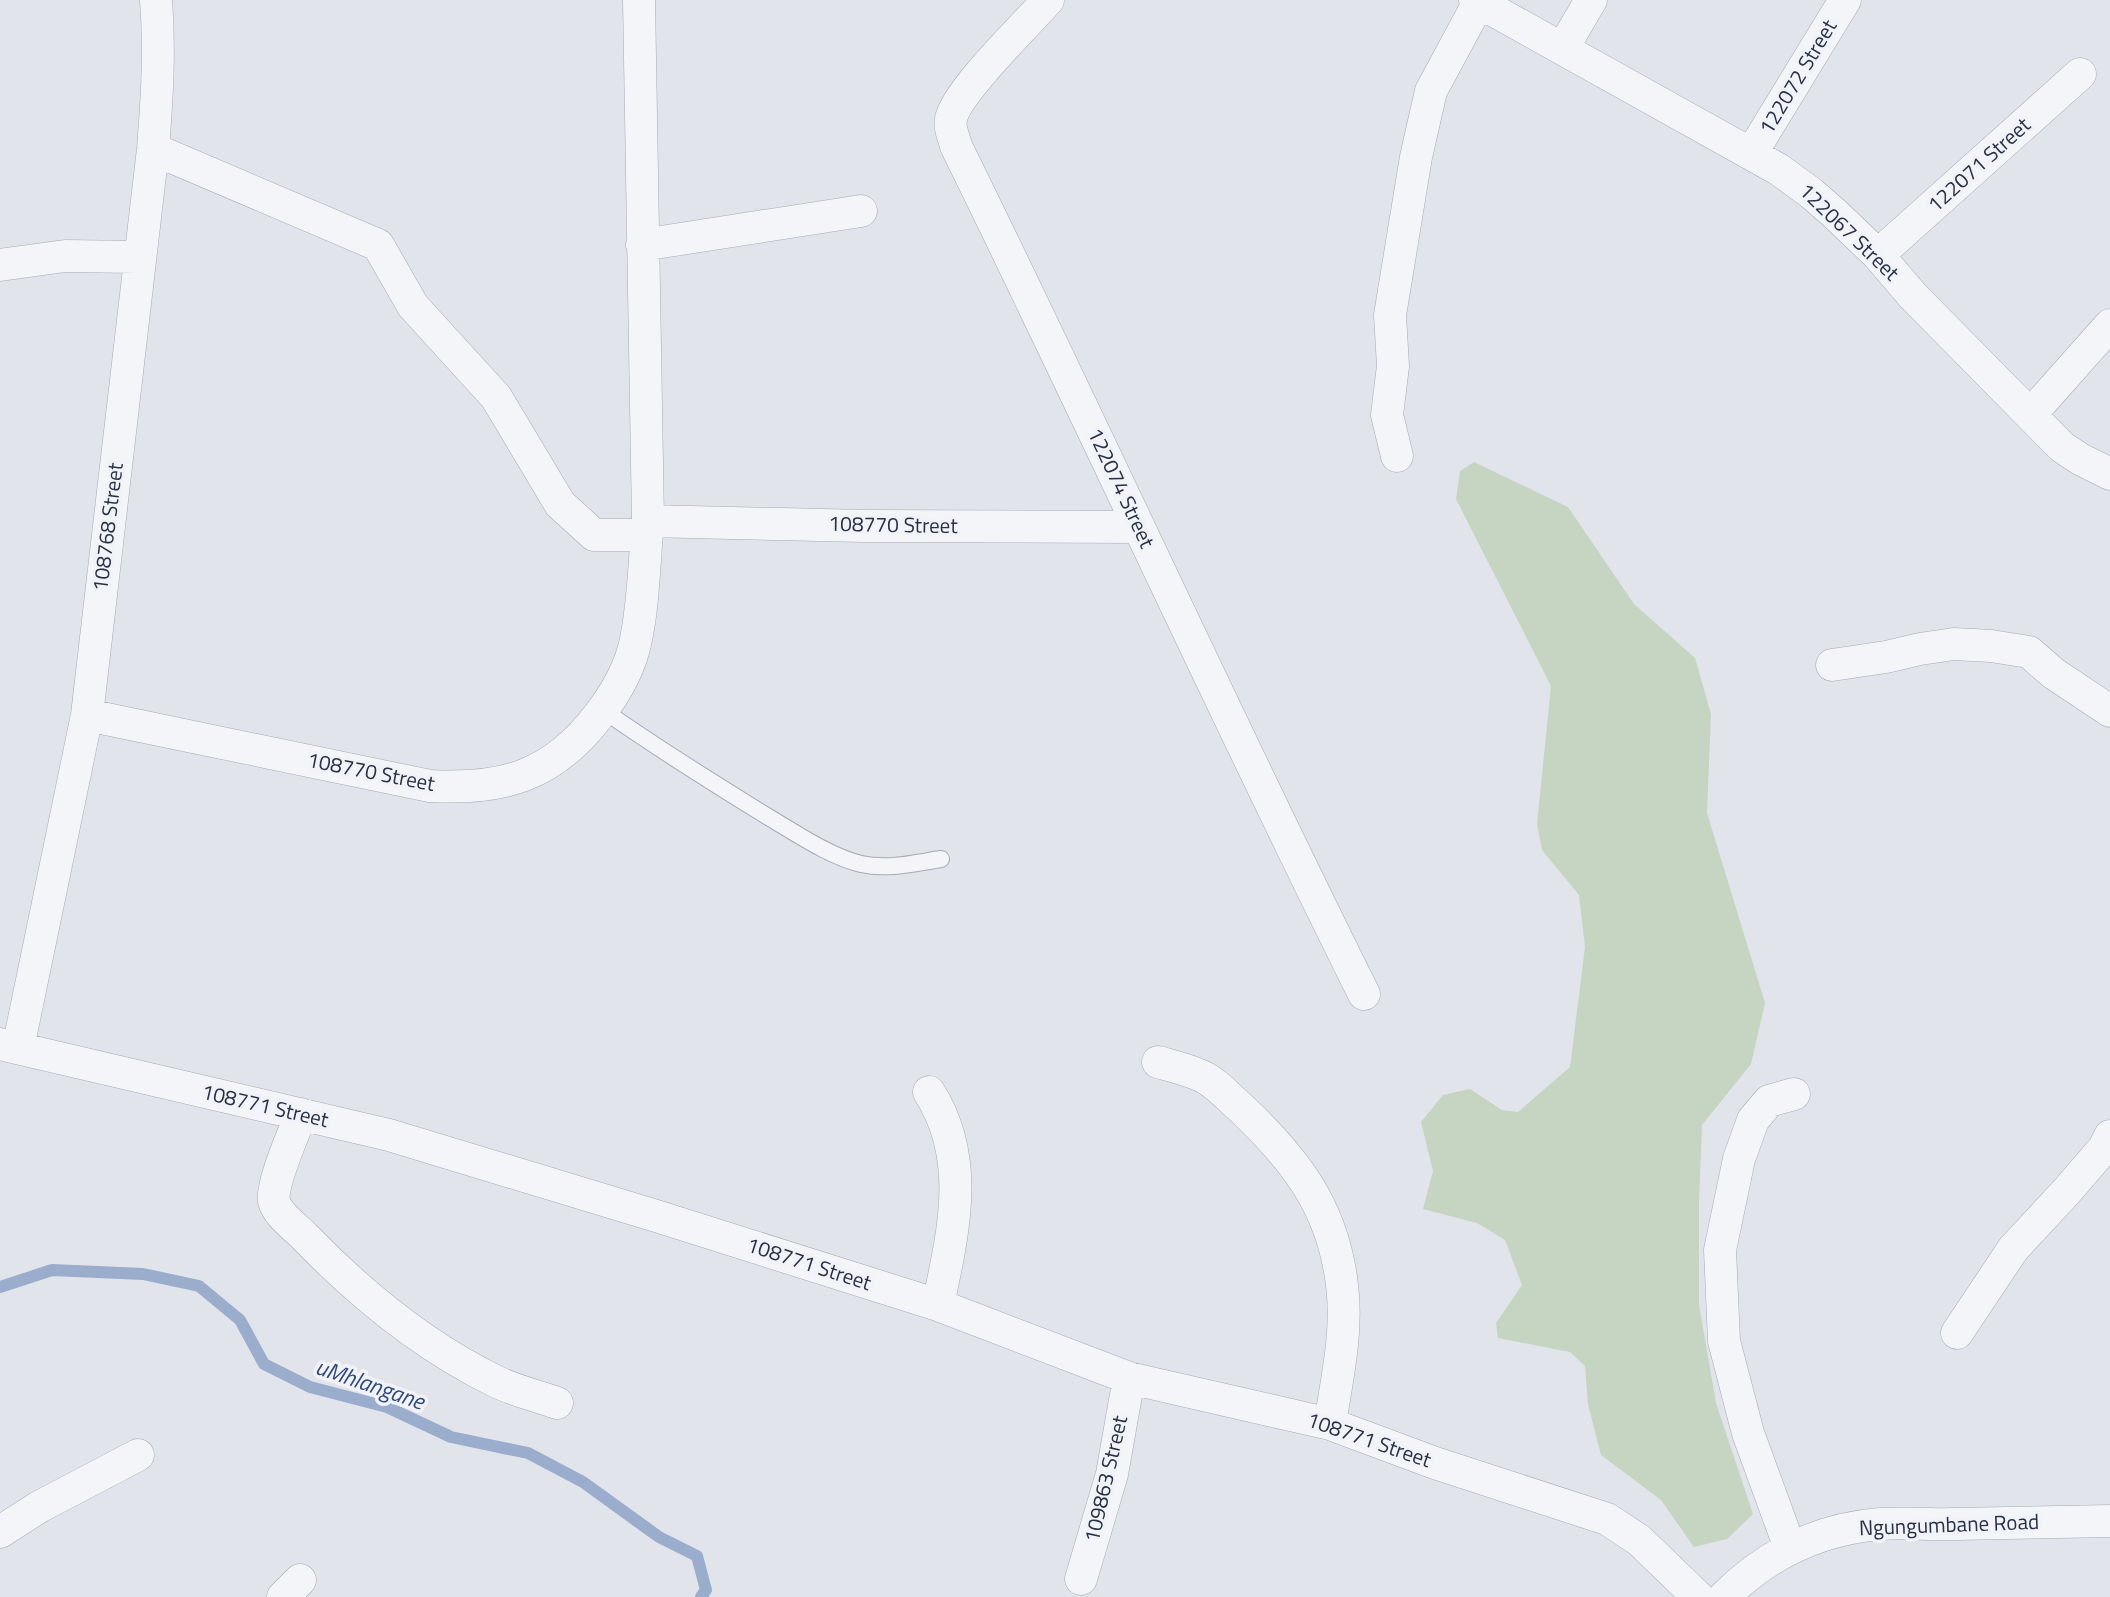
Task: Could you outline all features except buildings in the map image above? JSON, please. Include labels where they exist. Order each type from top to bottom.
[{"type":"street","name":"108768 Street","points":[[9,1046],[87,715],[153,149],[159,45],[156,0]]},
{"type":"street","name":"108770 Street","points":[[87,715],[430,786],[470,787],[517,778],[540,769],[589,729],[626,671],[635,644],[647,528],[639,0]]},
{"type":"street","name":"122074 Street","points":[[1048,0],[964,93],[951,119],[951,129],[1289,844],[1364,994]]},
{"type":"street","points":[[1563,48],[1591,0]]},
{"type":"street","name":"122072 Street","points":[[1751,154],[1845,0]]},
{"type":"street","points":[[1397,456],[1387,415],[1393,366],[1390,315],[1416,157],[1431,91],[1477,1]]},
{"type":"street","name":"122067 Street","points":[[1477,1],[1751,154],[1811,193],[1878,255],[1913,296],[2062,447],[2110,474]]},
{"type":"street","name":"122071 Street","points":[[1878,255],[2080,74]]},
{"type":"street","points":[[153,149],[378,245],[413,306],[496,397],[560,504],[594,535],[647,528]]},
{"type":"street","points":[[642,245],[860,211]]},
{"type":"street","points":[[0,265],[65,256],[139,257]]},
{"type":"street","points":[[2031,414],[2110,325]]},
{"type":"street","name":"108770 Street","points":[[647,528],[1139,527]]},
{"type":"street","points":[[1832,665],[1920,649],[1966,645],[2029,652],[2053,673],[2110,711]]},
{"type":"street","name":"108771 Street","points":[[9,1046],[389,1135],[938,1305],[1129,1378],[1330,1424],[1435,1463],[1606,1519],[1639,1540],[1698,1597]]},
{"type":"street","points":[[1158,1062],[1200,1075],[1216,1086],[1274,1140],[1310,1188],[1322,1209],[1339,1265],[1344,1312],[1342,1345],[1330,1424]]},
{"type":"street","points":[[929,1092],[946,1125],[955,1181],[954,1230],[938,1305]]},
{"type":"street","points":[[1790,1548],[1748,1433],[1724,1342],[1720,1251],[1740,1159],[1753,1120],[1769,1101],[1794,1094]]},
{"type":"street","points":[[301,1114],[274,1187],[275,1203],[281,1213],[363,1292],[433,1345],[498,1383],[558,1403]]},
{"type":"street","points":[[1957,1333],[2013,1249],[2104,1148],[2110,1136]]},
{"type":"street","name":"109863 Street","points":[[1081,1579],[1112,1474],[1129,1378]]},
{"type":"street","points":[[0,1532],[39,1507],[138,1455]]},
{"type":"street","name":"Ngungumbane Road","points":[[1724,1597],[1762,1564],[1790,1548],[1820,1535],[1851,1527],[1883,1523],[2110,1521]]},
{"type":"lane","points":[[603,710],[696,773],[839,856],[859,863],[894,867],[941,859]]},
{"type":"green space","points":[[1474,462],[1568,507],[1634,604],[1695,658],[1711,714],[1707,813],[1765,1003],[1751,1064],[1702,1125],[1699,1202],[1699,1305],[1716,1403],[1753,1514],[1727,1539],[1694,1547],[1661,1500],[1601,1455],[1588,1404],[1585,1366],[1570,1352],[1498,1338],[1496,1323],[1522,1285],[1505,1240],[1477,1223],[1423,1209],[1433,1171],[1421,1122],[1443,1095],[1470,1089],[1502,1110],[1518,1112],[1570,1067],[1585,947],[1579,895],[1542,850],[1537,824],[1551,686],[1456,499],[1460,471]]},
{"type":"waterway","name":"uMhlangane","points":[[0,1287],[52,1270],[143,1274],[199,1286],[240,1320],[264,1364],[310,1387],[387,1407],[451,1437],[528,1453],[583,1482],[659,1537],[697,1556],[706,1590],[701,1597]]}]
